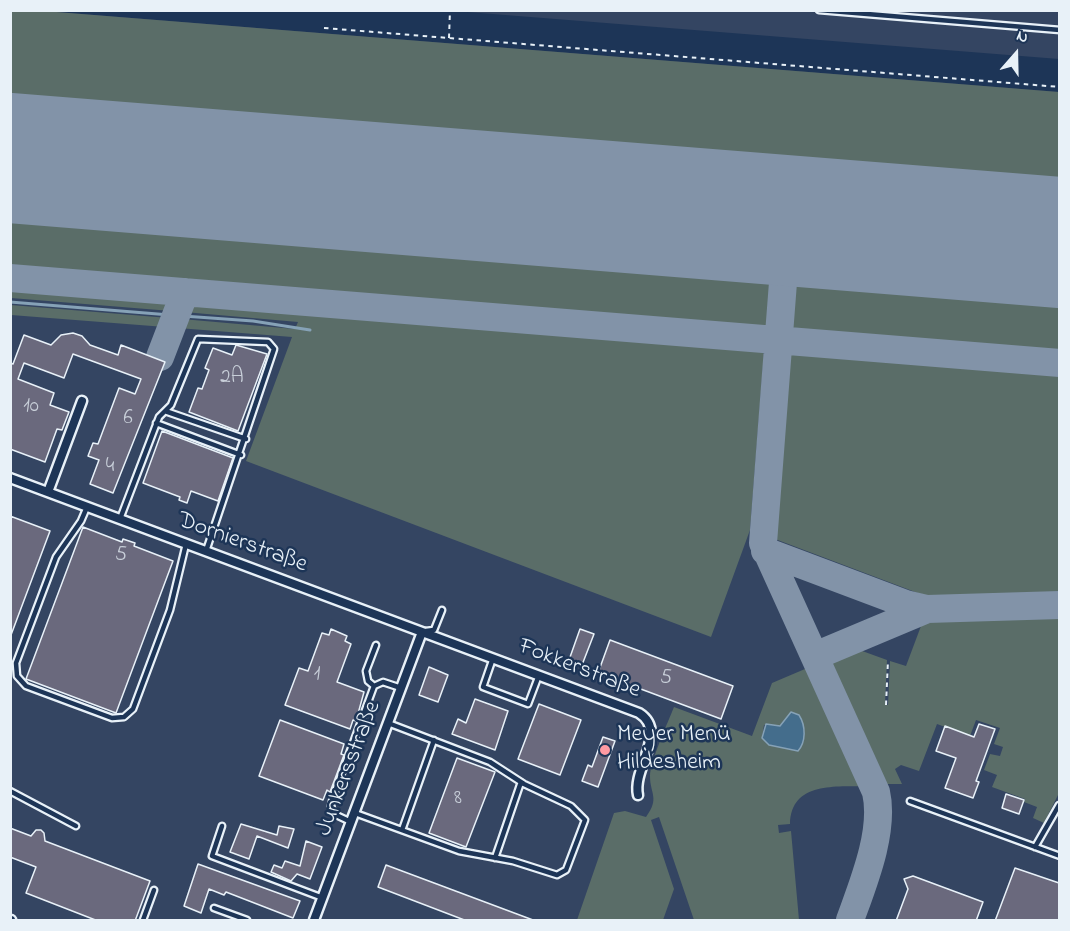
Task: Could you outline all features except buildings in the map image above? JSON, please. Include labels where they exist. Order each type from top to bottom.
[{"type":"street","points":[[48,492],[82,401]]},
{"type":"street","name":"Dornierstraße","points":[[10,478],[422,632]]},
{"type":"street","name":"Fokkerstraße","points":[[422,632],[639,713],[648,720],[652,735],[637,779],[638,795]]},
{"type":"street","name":"Junkersstraße","points":[[314,921],[422,632]]},
{"type":"lane","points":[[819,10],[1059,30]]},
{"type":"lane","points":[[120,519],[156,423],[171,405],[198,339],[268,342],[274,349],[241,454],[206,551]]},
{"type":"lane","points":[[165,411],[246,439]]},
{"type":"lane","points":[[156,423],[241,454]]},
{"type":"lane","points":[[87,507],[75,530],[56,557],[16,663],[17,676],[26,686],[112,718],[124,717],[132,709],[170,610],[186,543]]},
{"type":"lane","points":[[422,632],[434,630],[442,610]]},
{"type":"lane","points":[[374,686],[368,681],[366,671],[376,645]]},
{"type":"lane","points":[[494,658],[483,687],[528,704],[539,675]]},
{"type":"lane","points":[[351,822],[334,814],[331,802],[374,686],[383,682],[401,688]]},
{"type":"lane","points":[[355,813],[459,851],[557,875],[566,870],[585,820],[571,806],[520,782],[490,762],[388,723]]},
{"type":"lane","points":[[402,830],[434,740]]},
{"type":"lane","points":[[495,858],[520,782]]},
{"type":"lane","points":[[10,791],[75,826]]},
{"type":"lane","points":[[910,801],[1059,856]]},
{"type":"lane","points":[[1035,847],[1059,805]]},
{"type":"lane","points":[[222,826],[212,856],[323,898]]},
{"type":"lane","points":[[143,921],[154,890]]},
{"type":"lane","points":[[214,908],[247,921]]},
{"type":"path","points":[[449,38],[450,10]]},
{"type":"path","points":[[324,28],[1059,87]]},
{"type":"path","points":[[886,705],[888,660]]},
{"type":"shaded area","points":[[10,11],[44,11],[1059,92],[1059,920],[11,920]]},
{"type":"shaded area","points":[[455,11],[1059,11],[1059,59]]},
{"type":"shaded area","points":[[791,712],[799,715],[803,724],[804,739],[801,747],[798,751],[769,745],[762,738],[766,724],[780,726]]},
{"type":"green space","points":[[10,11],[44,11],[1059,92],[1059,253],[11,168]]},
{"type":"green space","points":[[10,206],[771,267],[766,331],[11,270]]},
{"type":"green space","points":[[796,269],[1059,290],[1059,355],[791,333]]},
{"type":"green space","points":[[11,286],[176,300],[171,311],[11,298]]},
{"type":"green space","points":[[189,301],[758,347],[764,354],[750,530],[711,637],[246,461],[292,337],[178,328],[182,319],[295,329],[298,322],[184,312]]},
{"type":"green space","points":[[11,305],[169,318],[165,327],[11,315]]},
{"type":"green space","points":[[795,350],[1059,371],[1059,597],[930,601],[931,598],[775,539],[789,355]]},
{"type":"green space","points":[[1059,613],[1059,793],[1044,823],[1033,818],[1037,807],[1024,802],[1025,799],[992,787],[997,775],[984,770],[990,754],[1000,756],[1003,747],[994,744],[1000,728],[976,720],[970,736],[937,724],[919,771],[901,765],[895,769],[902,784],[882,784],[826,665],[828,659],[854,648],[887,660],[885,704],[888,705],[890,661],[906,666],[924,618]]},
{"type":"green space","points":[[812,666],[867,786],[830,787],[807,793],[798,800],[792,810],[790,824],[778,825],[779,833],[791,831],[799,920],[694,920],[659,817],[651,820],[674,889],[663,920],[577,920],[614,813],[625,811],[646,817],[653,805],[651,770],[674,707],[752,736],[772,683]],"holes":[[[786,720],[798,751],[769,745],[762,738],[764,725],[780,726]]]},
{"type":"waterway","points":[[10,302],[170,315]]},
{"type":"waterway","points":[[183,316],[253,321],[310,330]]},
{"type":"taxiway","points":[[790,191],[763,543],[876,792],[878,823],[875,840],[850,920]]},
{"type":"taxiway","points":[[10,278],[1060,363]]},
{"type":"taxiway","points":[[160,357],[185,292]]},
{"type":"taxiway","points":[[765,551],[906,604],[927,609],[1060,605]]},
{"type":"taxiway","points":[[815,656],[927,609]]},
{"type":"runway","points":[[10,129],[1060,213]]},
{"type":"runway","points":[[10,187],[1060,272]]},
{"type":"place","name":"Meyer Menü Hildesheim","points":[[605,750]]}]
